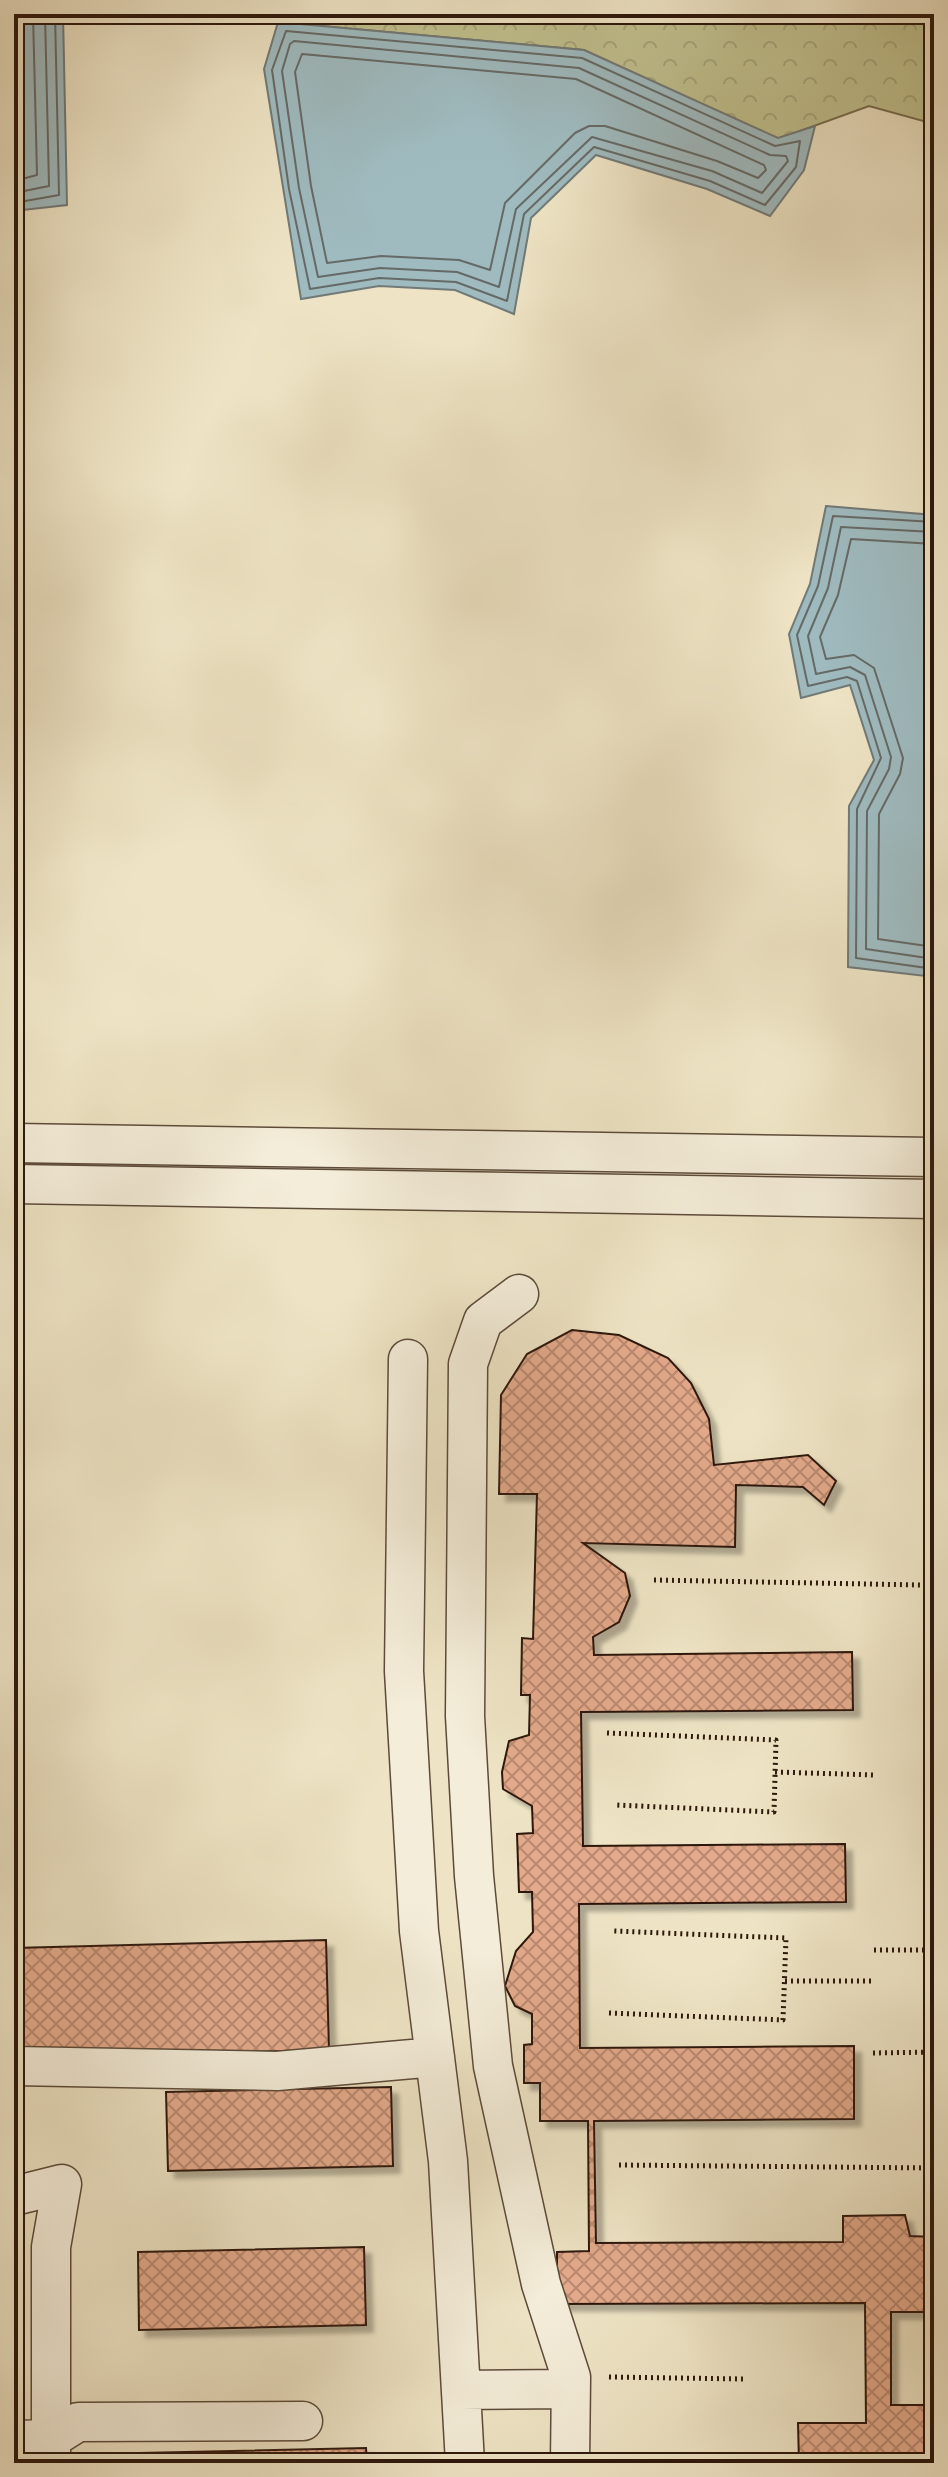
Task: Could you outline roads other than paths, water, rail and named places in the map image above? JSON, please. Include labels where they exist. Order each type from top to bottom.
[{"type":"street","points":[[14,1143],[934,1157]]},
{"type":"street","points":[[14,1184],[934,1199]]},
{"type":"street","points":[[519,1294],[483,1321],[468,1364],[465,1716],[473,1863],[493,2066],[541,2284],[571,2383],[570,2463]]},
{"type":"street","points":[[408,1359],[404,1671],[419,1931],[448,2161],[465,2463]]},
{"type":"street","points":[[416,1869],[473,1863]]},
{"type":"street","points":[[14,2066],[277,2071],[435,2057]]},
{"type":"street","points":[[14,2196],[62,2184],[51,2247],[38,2447]]},
{"type":"street","points":[[461,2390],[571,2383]]},
{"type":"street","points":[[38,2447],[78,2422],[303,2421]]},
{"type":"water","points":[[14,14],[63,14],[67,205],[14,211]]},
{"type":"water","points":[[278,22],[584,50],[778,138],[815,126],[804,170],[770,216],[707,189],[596,155],[531,218],[514,314],[455,290],[379,286],[301,299],[264,69]]},
{"type":"water","points":[[826,506],[934,515],[934,977],[848,967],[849,806],[874,760],[850,685],[801,698],[789,634],[810,584]]}]
